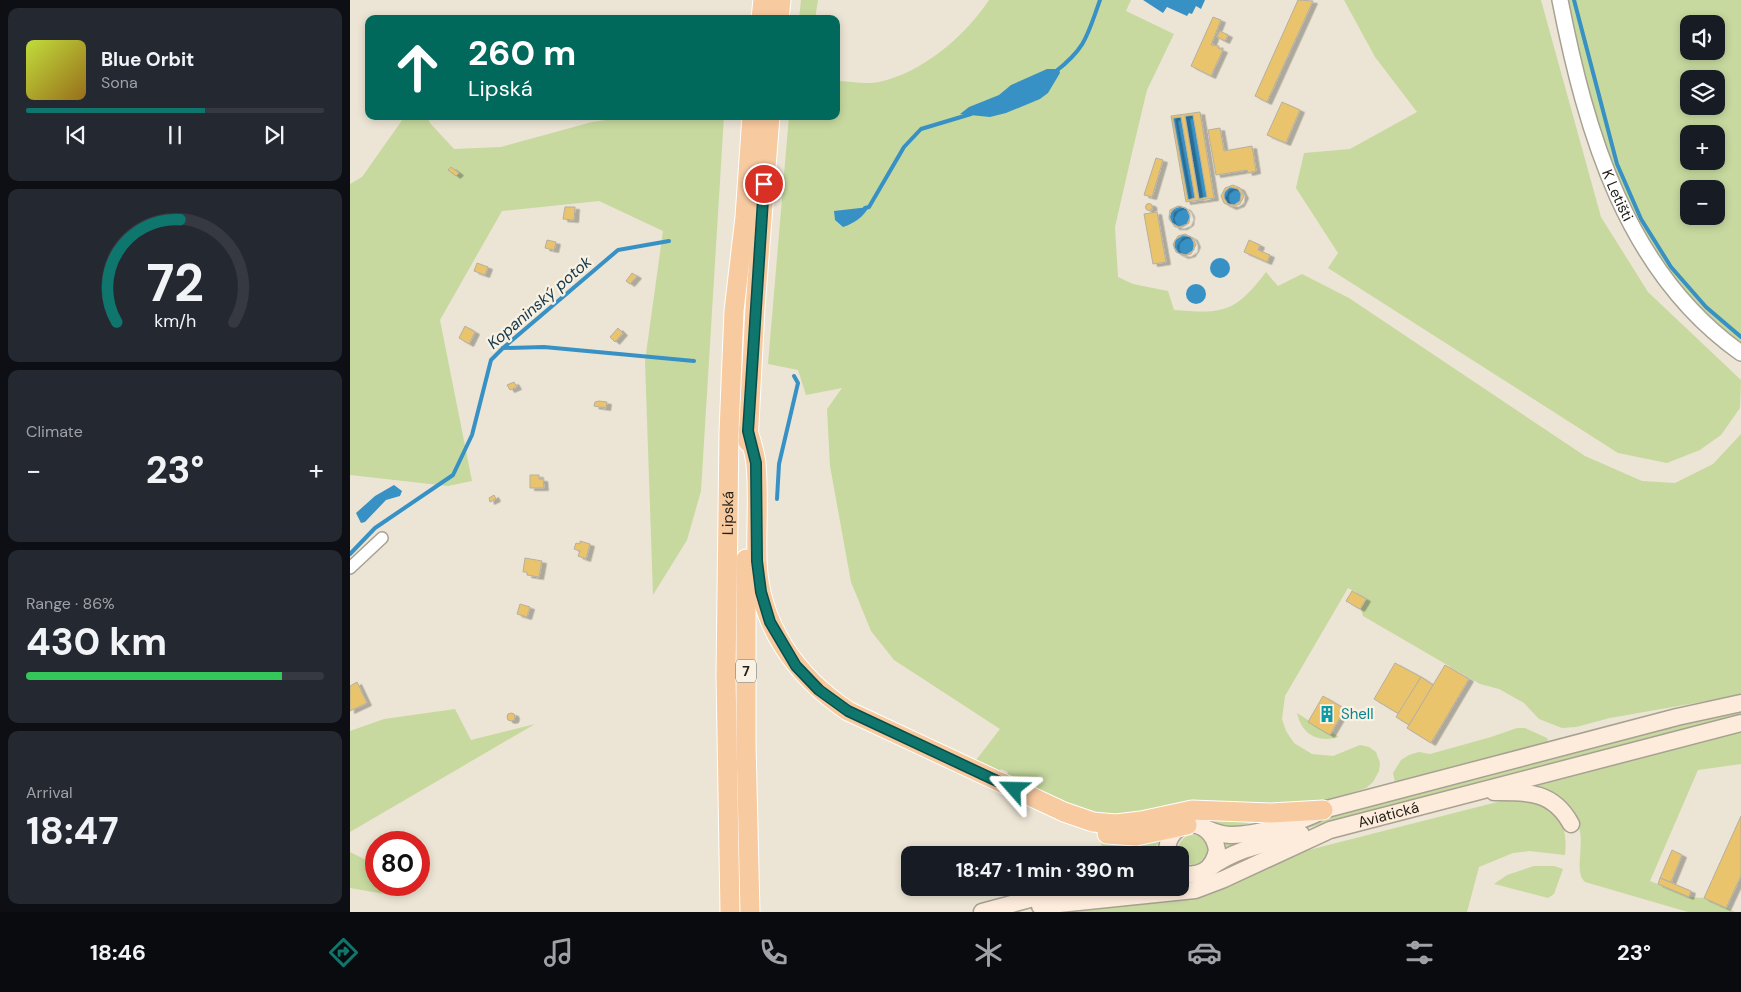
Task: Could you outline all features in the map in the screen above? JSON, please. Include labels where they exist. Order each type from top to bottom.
[{"type":"highway","points":[[761,15],[763,0]]},
{"type":"highway","points":[[779,15],[781,0]]},
{"type":"highway","name":"Lipská","points":[[730,912],[726,648],[729,432],[734,311],[745,216],[752,120]]},
{"type":"highway","name":"Lipská","points":[[750,912],[746,692],[748,431],[770,120]]},
{"type":"highway","points":[[748,431],[756,463],[757,561],[761,592],[774,629],[796,666],[819,690],[848,711],[1078,818],[1104,823],[1128,823],[1192,810],[1271,813],[1322,810]]},
{"type":"highway","points":[[998,781],[1032,806],[1068,823],[1095,832],[1136,836],[1194,825]]},
{"type":"main road","name":"Aviatická","points":[[1194,825],[1218,833],[1238,835],[1308,818],[1322,810],[1677,717],[1741,703]]},
{"type":"main road","name":"Aviatická","points":[[1040,906],[1172,893],[1201,888],[1330,830],[1741,723]]},
{"type":"main road","points":[[1474,791],[1538,794],[1560,808],[1571,824]]},
{"type":"main road","points":[[1168,846],[1174,832],[1194,825],[1212,835],[1217,850],[1208,869]]},
{"type":"main road","points":[[1189,874],[1196,875],[1222,859],[1242,850],[1312,831],[1330,830]]},
{"type":"main road","points":[[982,912],[1041,896]]},
{"type":"main road","points":[[1017,912],[1066,896]]},
{"type":"street","name":"K Letišti","points":[[1560,0],[1589,120],[1609,178],[1627,220],[1651,260],[1669,285],[1710,328],[1741,353]]},
{"type":"street","points":[[350,568],[382,538]]},
{"type":"green space","points":[[801,0],[818,0],[816,15],[799,15]]},
{"type":"green space","points":[[989,0],[1131,0],[1126,11],[1174,34],[1147,90],[1115,227],[1118,277],[1133,284],[1168,291],[1174,310],[1205,312],[1227,308],[1245,296],[1266,272],[1278,286],[1302,274],[1349,298],[1585,456],[1642,481],[1675,483],[1713,464],[1741,434],[1741,695],[1610,718],[1576,727],[1562,728],[1539,719],[1524,703],[1499,689],[1480,684],[1363,616],[1361,609],[1367,599],[1348,588],[1285,696],[1282,719],[1286,731],[1294,743],[1312,754],[1333,756],[1360,745],[1369,747],[1376,752],[1380,763],[1379,771],[1373,782],[1366,788],[1329,800],[1292,807],[1131,817],[1090,815],[1006,779],[1008,772],[1001,769],[998,775],[973,764],[1000,729],[894,660],[871,631],[851,582],[830,466],[827,409],[842,388],[806,395],[798,370],[768,364],[789,120],[840,120],[840,81],[874,83],[911,70],[941,51],[968,27]]},
{"type":"green space","points":[[1344,0],[1541,0],[1601,217],[1648,292],[1741,380],[1740,408],[1721,435],[1700,450],[1667,463],[1618,453],[1328,268],[1338,253],[1296,188],[1304,153],[1350,149],[1417,112],[1375,57]]},
{"type":"green space","points":[[1567,0],[1741,0],[1741,344],[1723,330],[1682,290],[1653,250],[1634,217],[1618,183],[1593,111]]},
{"type":"green space","points":[[402,120],[429,120],[454,149],[501,147],[592,122],[606,120],[724,120],[701,491],[687,540],[653,595],[645,361],[663,231],[599,201],[502,211],[440,320],[472,481],[448,486],[350,475],[350,184],[362,177]]},
{"type":"green space","points":[[455,709],[471,740],[535,724],[350,832],[350,731],[384,719]]},
{"type":"green space","points":[[1741,711],[1741,716],[1523,771],[1244,845],[1226,847],[1226,843],[1684,723]]},
{"type":"green space","points":[[1297,713],[1330,734],[1331,732],[1339,737],[1324,739],[1312,735],[1303,727]]},
{"type":"green space","points":[[1517,728],[1525,728],[1547,738],[1548,741],[1395,782],[1393,773],[1401,760],[1409,755],[1419,752],[1430,754]]},
{"type":"green space","points":[[1741,732],[1741,764],[1698,770],[1650,881],[1689,897],[1704,898],[1735,912],[1688,912],[1585,882],[1580,871],[1581,840],[1578,825],[1563,809],[1530,785]]},
{"type":"green space","points":[[1517,797],[1540,804],[1556,814],[1561,821],[1566,841],[1565,855],[1529,851],[1513,853],[1479,867],[1467,912],[1051,912],[1123,903],[1147,896],[1189,896],[1189,884],[1289,855]]},
{"type":"green space","points":[[1177,817],[1260,821],[1233,827],[1144,825]]},
{"type":"green space","points":[[1193,835],[1204,839],[1207,844],[1207,856],[1204,861],[1193,865],[1189,864],[1189,846],[1179,846],[1182,839]]},
{"type":"green space","points":[[1103,839],[1163,839],[1156,846],[1102,846]]},
{"type":"green space","points":[[350,852],[365,860],[365,891],[350,888]]},
{"type":"green space","points":[[1534,866],[1554,866],[1563,869],[1554,894],[1548,898],[1494,884],[1507,875]]},
{"type":"water","points":[[1143,0],[1205,0],[1201,9],[1196,6],[1192,14],[1189,13],[1187,16],[1167,7],[1163,13]]},
{"type":"water","points":[[1047,69],[1059,69],[1060,73],[1048,93],[1040,99],[1006,113],[990,117],[960,114],[969,107],[999,95],[1011,85]]},
{"type":"water","points":[[1193,115],[1207,197],[1199,199],[1185,116]]},
{"type":"water","points":[[1181,117],[1195,198],[1188,200],[1173,118]]},
{"type":"water","points":[[1233,187],[1239,190],[1242,196],[1239,202],[1233,205],[1227,202],[1224,196],[1227,190]]},
{"type":"water","points":[[869,207],[855,222],[843,227],[835,220],[834,211]]},
{"type":"water","points":[[1180,207],[1187,210],[1190,217],[1187,224],[1180,227],[1173,224],[1170,217],[1173,210]]},
{"type":"water","points":[[1184,235],[1191,238],[1194,245],[1191,252],[1184,255],[1177,252],[1174,245],[1177,238]]},
{"type":"water","points":[[1220,258],[1227,261],[1230,268],[1227,275],[1220,278],[1213,275],[1210,268],[1213,261]]},
{"type":"water","points":[[1196,284],[1203,287],[1206,294],[1203,301],[1196,304],[1189,301],[1186,294],[1189,287]]},
{"type":"water","points":[[394,485],[402,491],[400,496],[386,500],[365,522],[361,523],[356,513],[375,496]]},
{"type":"building","points":[[1298,0],[1313,1],[1267,102],[1255,96]]},
{"type":"building","points":[[1213,17],[1221,20],[1211,45],[1219,46],[1218,48],[1223,50],[1211,76],[1191,66]]},
{"type":"building","points":[[1220,31],[1228,35],[1225,41],[1217,37]]},
{"type":"building","points":[[1282,102],[1300,110],[1286,143],[1267,135]]},
{"type":"building","points":[[1200,112],[1214,198],[1186,202],[1171,116]],"holes":[[[1193,115],[1207,197],[1199,199],[1185,116]],[[1181,117],[1195,198],[1188,200],[1173,118]]]},
{"type":"building","points":[[1220,128],[1224,151],[1252,146],[1256,171],[1248,173],[1247,170],[1216,175],[1208,130]]},
{"type":"building","points":[[1156,158],[1163,160],[1152,197],[1144,195]]},
{"type":"building","points":[[451,167],[459,173],[456,176],[448,170]]},
{"type":"building","points":[[1233,185],[1240,188],[1244,196],[1240,204],[1232,207],[1224,203],[1221,196],[1225,188]],"holes":[[[1230,187],[1238,189],[1241,194],[1240,201],[1234,205],[1228,204],[1224,198],[1224,192]]]},
{"type":"building","points":[[1149,203],[1153,207],[1149,211],[1145,207]]},
{"type":"building","points":[[565,207],[575,207],[574,220],[563,219]]},
{"type":"building","points":[[1157,212],[1166,262],[1153,264],[1144,214]]},
{"type":"building","points":[[547,240],[556,242],[554,250],[545,248]]},
{"type":"building","points":[[1249,240],[1260,245],[1258,250],[1270,255],[1267,262],[1244,252]]},
{"type":"building","points":[[477,263],[488,267],[485,275],[474,271]]},
{"type":"building","points":[[632,273],[637,276],[630,284],[626,281]]},
{"type":"building","points":[[465,326],[475,332],[469,344],[459,338]]},
{"type":"building","points":[[618,328],[623,333],[615,342],[610,337]]},
{"type":"building","points":[[514,382],[517,387],[510,390],[507,385]]},
{"type":"building","points":[[595,402],[607,402],[606,408],[594,406]]},
{"type":"building","points":[[530,475],[539,475],[539,479],[543,479],[544,488],[530,488]]},
{"type":"building","points":[[494,495],[496,499],[490,502],[489,498]]},
{"type":"building","points":[[580,541],[590,544],[586,559],[578,556],[580,551],[574,549],[576,543],[580,544]]},
{"type":"building","points":[[525,558],[542,561],[539,577],[527,575],[527,572],[523,572]]},
{"type":"building","points":[[1352,591],[1366,599],[1360,609],[1346,601]]},
{"type":"building","points":[[520,604],[530,607],[527,617],[517,614]]},
{"type":"building","points":[[1395,663],[1421,677],[1399,714],[1374,699]]},
{"type":"building","points":[[1445,665],[1469,679],[1431,743],[1407,728]]},
{"type":"building","points":[[1421,677],[1433,685],[1409,725],[1396,717]]},
{"type":"building","points":[[357,682],[367,703],[350,711],[350,686]]},
{"type":"building","name":"Shell","points":[[1323,696],[1345,709],[1330,735],[1308,722]]},
{"type":"building","points":[[511,713],[515,717],[511,721],[507,717]]},
{"type":"building","points":[[1741,816],[1741,876],[1726,908],[1704,898]]},
{"type":"building","points":[[1672,850],[1682,855],[1671,882],[1660,878]]},
{"type":"building","points":[[1660,878],[1691,891],[1689,897],[1658,884]]},
{"type":"waterway","name":"Kopaninský potok","points":[[1055,72],[1079,48],[1092,23],[1100,0]]},
{"type":"waterway","points":[[1574,0],[1617,164],[1641,219],[1671,267],[1706,307],[1741,337]]},
{"type":"waterway","name":"Kopaninský potok","points":[[865,208],[869,207],[904,147],[921,129],[971,114]]},
{"type":"waterway","name":"Kopaninský potok","points":[[350,554],[375,528],[453,475],[472,435],[491,360],[503,348],[618,250],[669,241]]},
{"type":"waterway","points":[[503,348],[544,347],[694,361]]},
{"type":"waterway","points":[[777,499],[779,464],[798,383],[794,376]]},
{"type":"place","name":"Shell","points":[[1327,714]]},
{"type":"route","points":[[764,184],[748,431],[756,463],[758,576],[770,622],[786,651],[807,679],[848,711],[872,724],[1014,789]]}]
